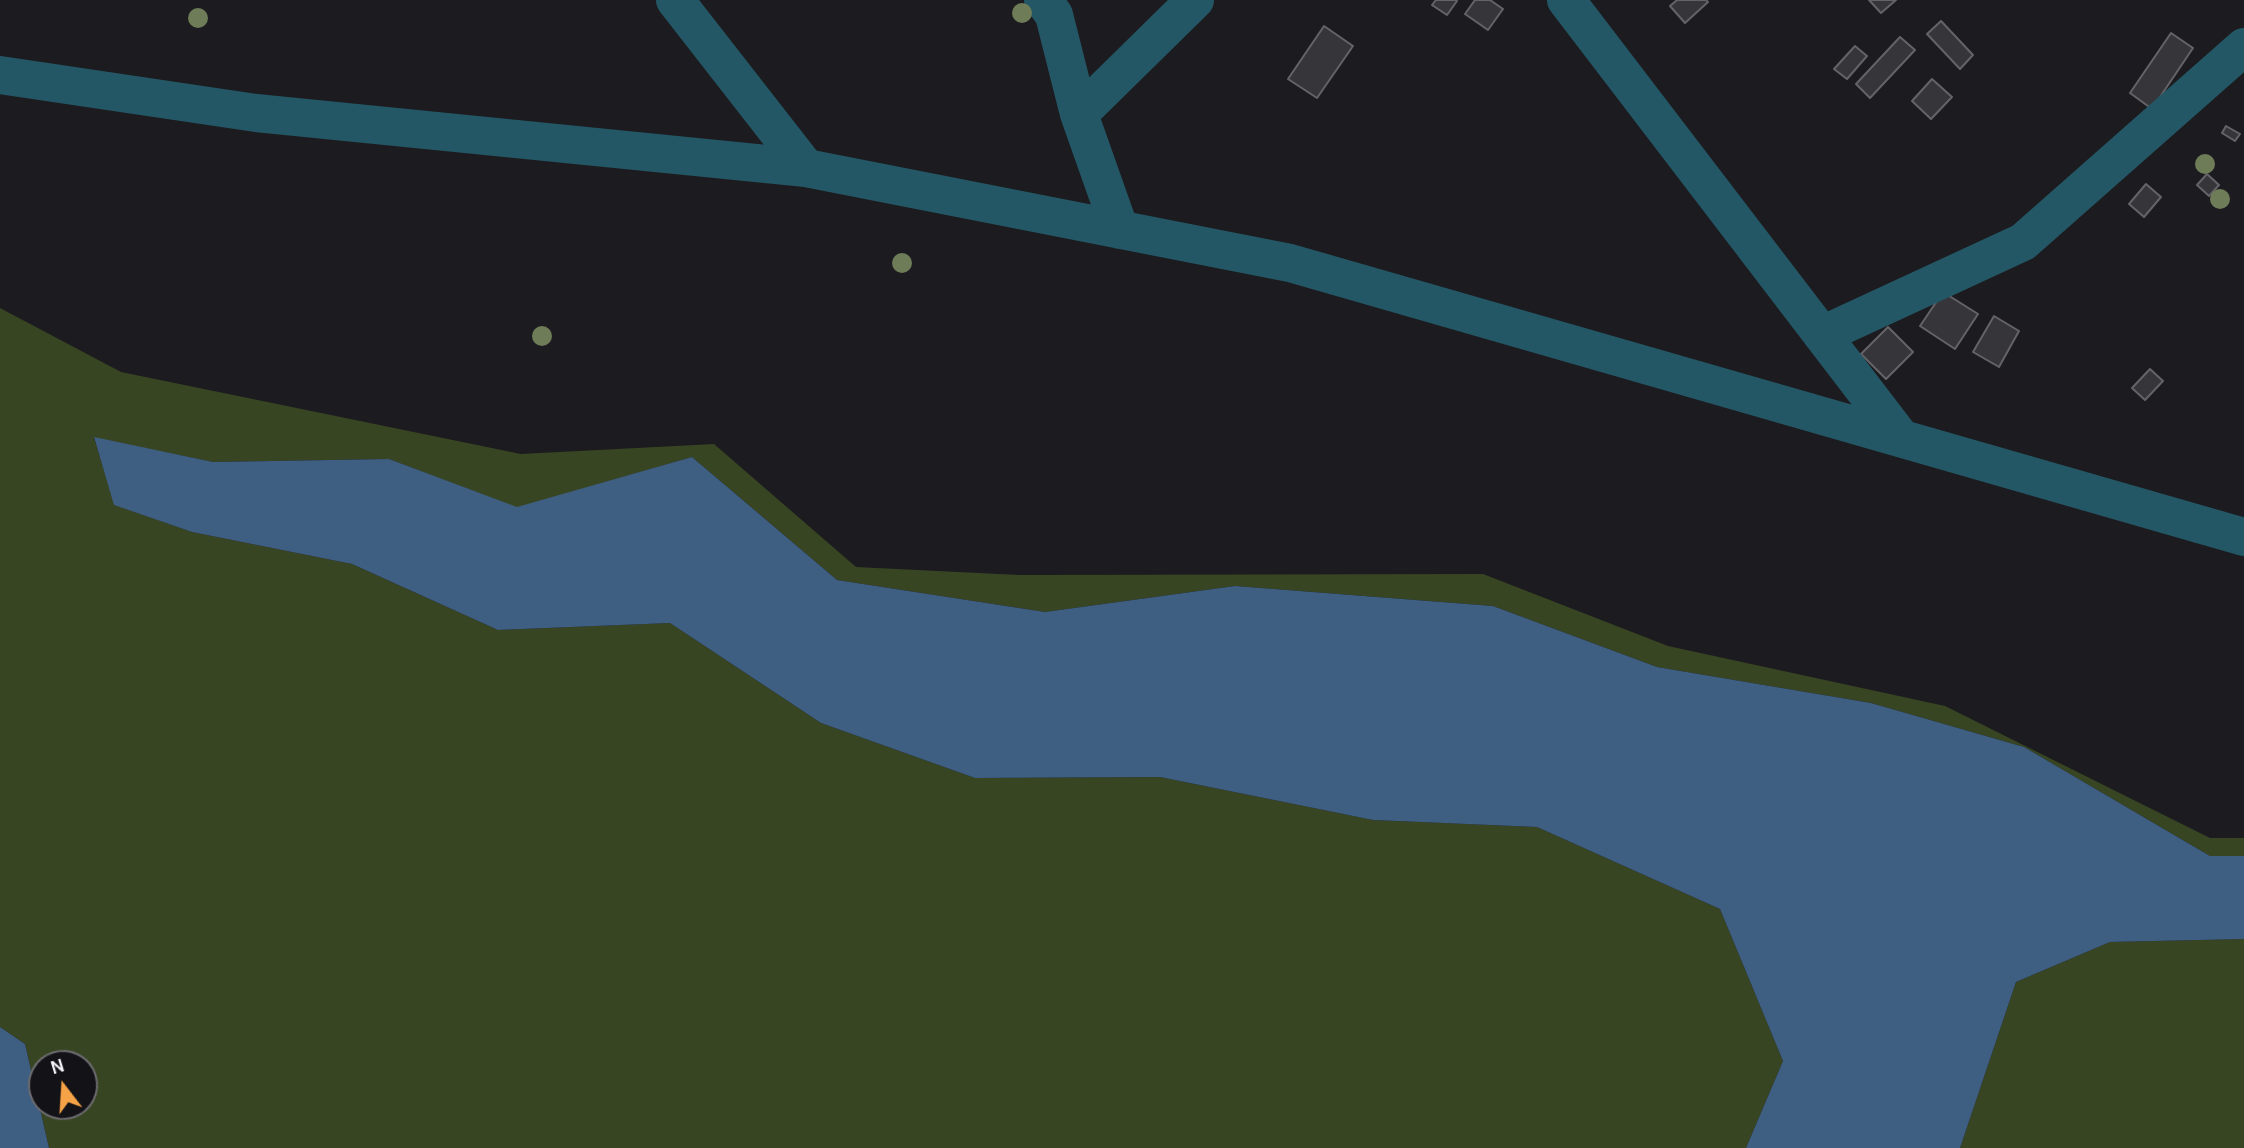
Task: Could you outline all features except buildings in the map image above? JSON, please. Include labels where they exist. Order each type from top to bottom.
[{"type":"street","points":[[675,0],[806,168]]},
{"type":"street","points":[[1043,0],[1054,15],[1079,114],[1120,229]]},
{"type":"street","points":[[1079,114],[1195,0]]},
{"type":"street","points":[[1566,0],[1901,438]]},
{"type":"street","points":[[1822,335],[2023,242],[2244,47]]},
{"type":"street","points":[[0,75],[256,113],[806,168],[1290,263],[2244,537]]},
{"type":"green space","points":[[0,308],[121,372],[521,454],[714,444],[856,567],[1019,575],[1483,574],[1668,646],[1945,706],[2210,838],[2244,838],[2244,856],[2210,856],[2024,747],[1871,703],[1657,667],[1493,606],[1235,586],[1045,612],[837,580],[692,457],[517,508],[389,459],[213,462],[94,438],[115,505],[192,532],[352,564],[498,630],[670,623],[821,723],[975,778],[1160,777],[1373,820],[1537,827],[1720,909],[1783,1061],[1746,1148],[49,1148],[43,1120],[98,1120],[98,1050],[28,1050],[28,1057],[25,1044],[0,1027]]},
{"type":"green space","points":[[2244,939],[2244,1148],[1960,1148],[2016,982],[2110,942]]},
{"type":"water","points":[[94,437],[213,462],[389,459],[517,507],[692,457],[837,580],[1045,612],[1235,586],[1493,606],[1657,667],[1871,703],[2024,747],[2210,856],[2244,856],[2244,939],[2110,942],[2016,982],[1960,1148],[1746,1148],[1783,1061],[1720,909],[1537,827],[1373,820],[1160,777],[975,778],[821,723],[670,623],[498,630],[352,564],[192,532],[114,505]]},
{"type":"water","points":[[0,1027],[25,1044],[28,1057],[28,1120],[43,1120],[49,1148],[0,1148]]}]
